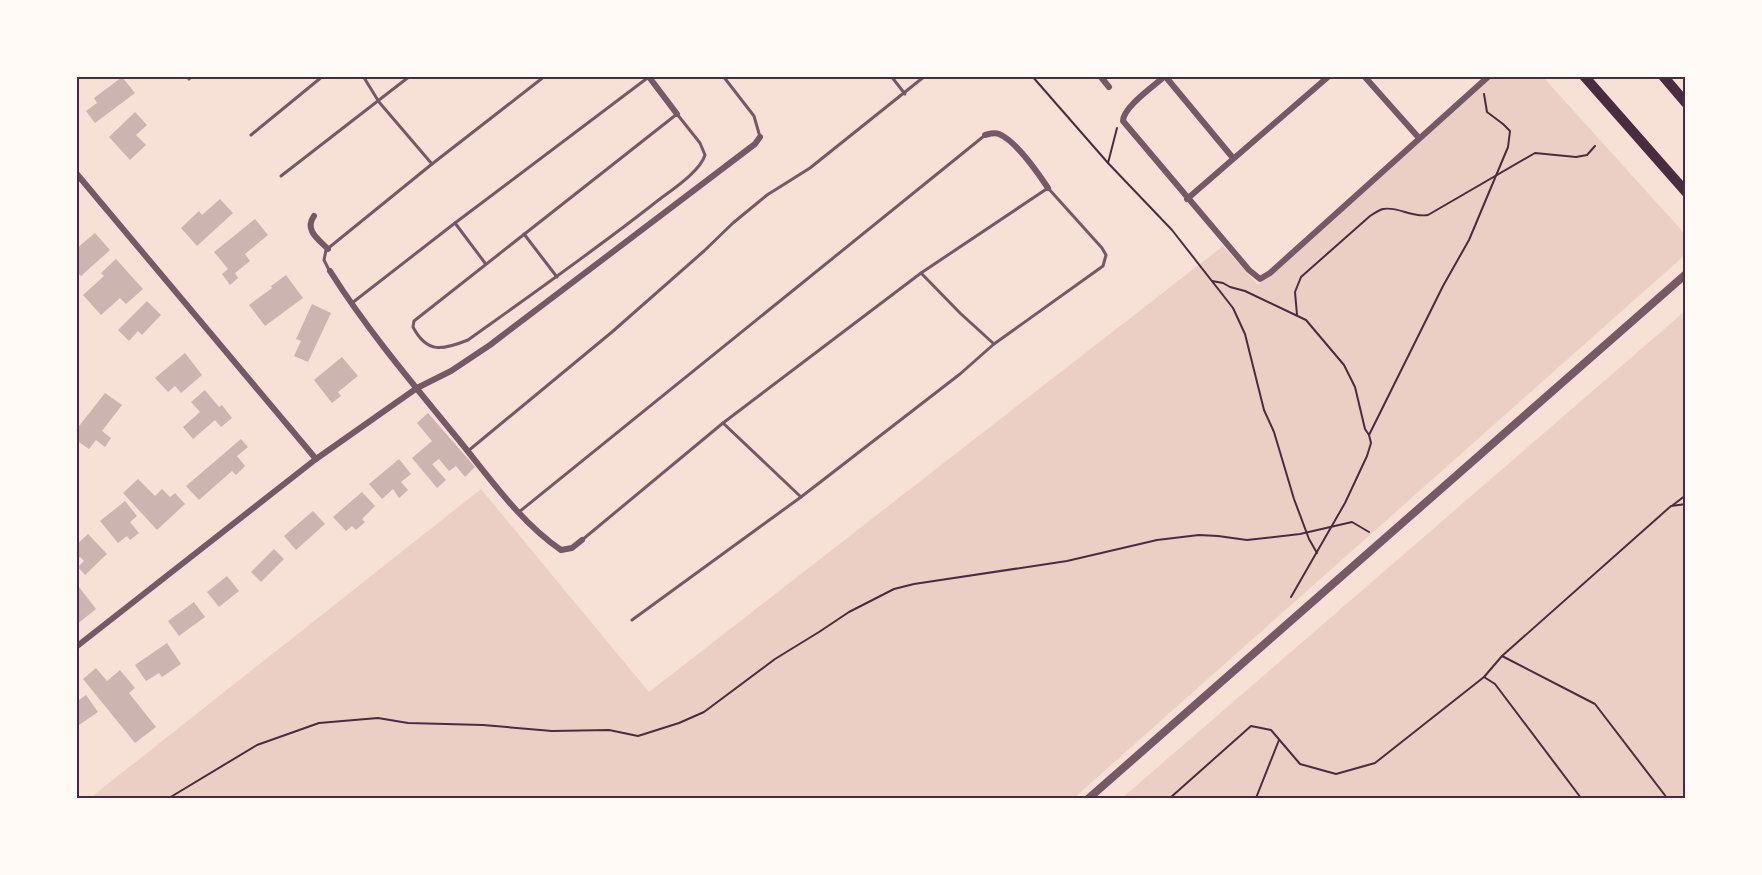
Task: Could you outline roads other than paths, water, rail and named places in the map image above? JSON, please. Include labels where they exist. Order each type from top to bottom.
[{"type":"highway","points":[[1584,76],[1686,192]]},
{"type":"highway","points":[[1663,76],[1686,103]]},
{"type":"street","points":[[1101,76],[1109,87]]},
{"type":"street","points":[[1233,158],[1165,76],[1124,115],[1124,121],[1187,199],[1249,270],[1260,279],[1270,273],[1489,76]]},
{"type":"street","points":[[1187,199],[1329,76]]},
{"type":"street","points":[[1364,76],[1419,138]]},
{"type":"street","points":[[649,77],[677,114]]},
{"type":"street","points":[[985,135],[998,133],[1005,138],[1037,172],[1048,188]]},
{"type":"street","points":[[76,647],[316,459],[417,388],[451,371],[490,345],[737,158],[760,137]]},
{"type":"street","points":[[76,173],[316,459]]},
{"type":"street","points":[[314,216],[309,224],[310,228],[328,249]]},
{"type":"street","points":[[330,271],[351,304],[519,512],[561,550],[572,548],[582,540]]},
{"type":"street","points":[[1089,798],[1686,274]]},
{"type":"lane","points":[[251,135],[323,76]]},
{"type":"lane","points":[[363,76],[379,102],[432,164]]},
{"type":"lane","points":[[280,176],[410,76]]},
{"type":"lane","points":[[330,271],[324,260],[324,253],[328,249],[545,76]]},
{"type":"lane","points":[[723,76],[754,116],[760,137]]},
{"type":"lane","points":[[891,76],[905,94]]},
{"type":"lane","points":[[468,451],[612,332],[741,216],[767,195],[810,168],[925,76]]},
{"type":"lane","points":[[351,304],[649,77]]},
{"type":"lane","points":[[677,114],[700,143],[705,155],[704,160],[682,181],[557,277],[468,340],[444,348],[426,344],[420,340],[413,327],[414,321],[524,234],[677,114]]},
{"type":"lane","points":[[519,512],[985,135]]},
{"type":"lane","points":[[582,540],[723,423],[921,273],[1048,188],[1102,248],[1106,255],[1103,266],[994,344],[960,374],[801,497],[632,620]]},
{"type":"lane","points":[[455,223],[485,263]]},
{"type":"lane","points":[[524,234],[557,277]]},
{"type":"lane","points":[[921,273],[994,344]]},
{"type":"lane","points":[[723,423],[801,497]]}]
